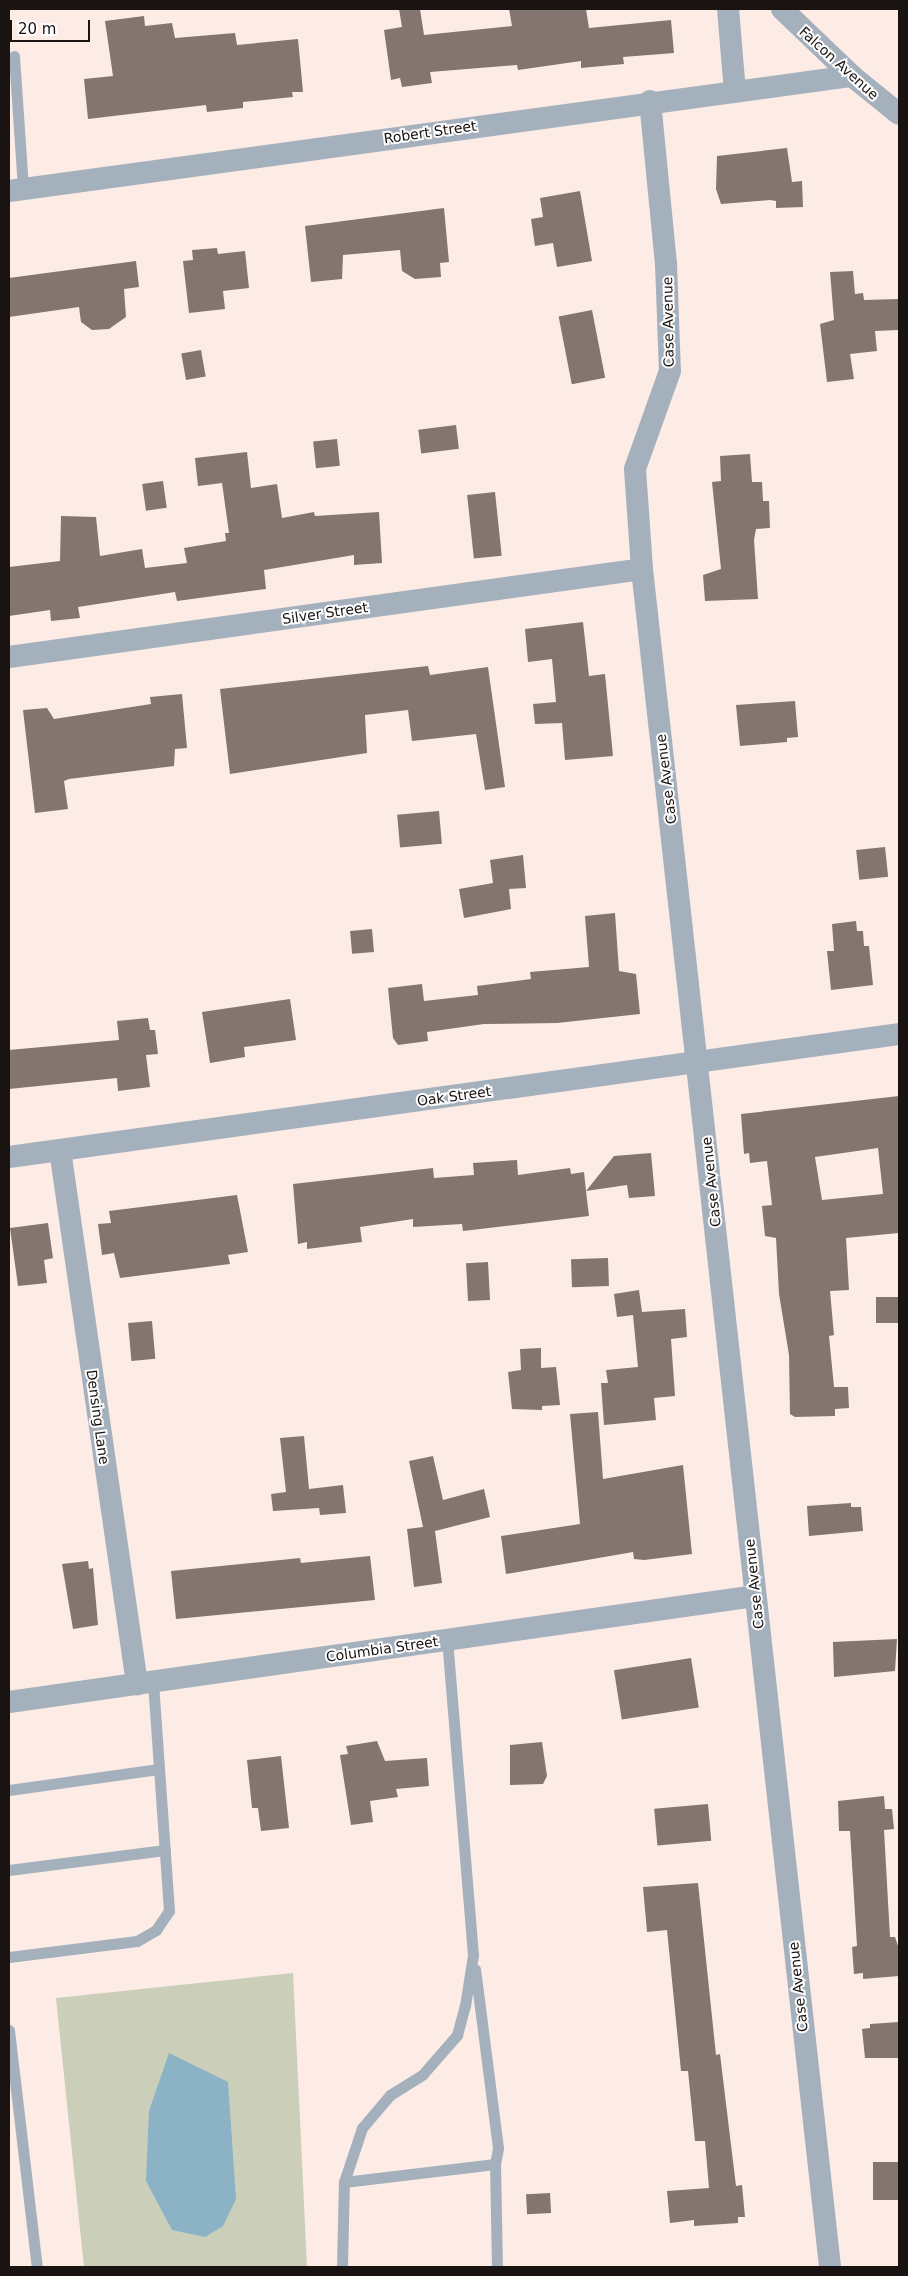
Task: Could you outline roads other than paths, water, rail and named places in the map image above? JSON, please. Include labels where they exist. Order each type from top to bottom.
[{"type":"street","points":[[728,9],[735,92]]},
{"type":"street","name":"Falcon Avenue","points":[[782,9],[852,76],[899,114]]},
{"type":"street","name":"Robert Street","points":[[16,190],[650,101],[735,92],[852,76]]},
{"type":"street","name":"Case Avenue","points":[[650,101],[666,264],[670,371],[635,469],[642,569],[830,2267]]},
{"type":"street","name":"Silver Street","points":[[9,656],[642,569]]},
{"type":"street","name":"Oak Street","points":[[9,1157],[899,1034]]},
{"type":"street","name":"Densing Lane","points":[[60,1150],[145,1682]]},
{"type":"street","name":"Columbia Street","points":[[9,1702],[755,1596]]},
{"type":"lane","points":[[14,56],[16,190]]},
{"type":"lane","points":[[447,1640],[473,1954],[498,2148],[495,2164],[497,2267]]},
{"type":"lane","points":[[9,1957],[137,1941],[156,1930],[169,1911],[159,1769],[145,1682]]},
{"type":"lane","points":[[9,1790],[159,1769]]},
{"type":"lane","points":[[9,1870],[165,1850]]},
{"type":"lane","points":[[342,2267],[344,2182],[362,2128],[390,2094],[423,2074],[457,2035],[473,1954]]},
{"type":"lane","points":[[9,2030],[37,2267]]},
{"type":"lane","points":[[344,2182],[495,2164]]},
{"type":"water","points":[[169,2053],[228,2082],[236,2199],[223,2226],[205,2237],[172,2230],[146,2181],[149,2111]]}]
